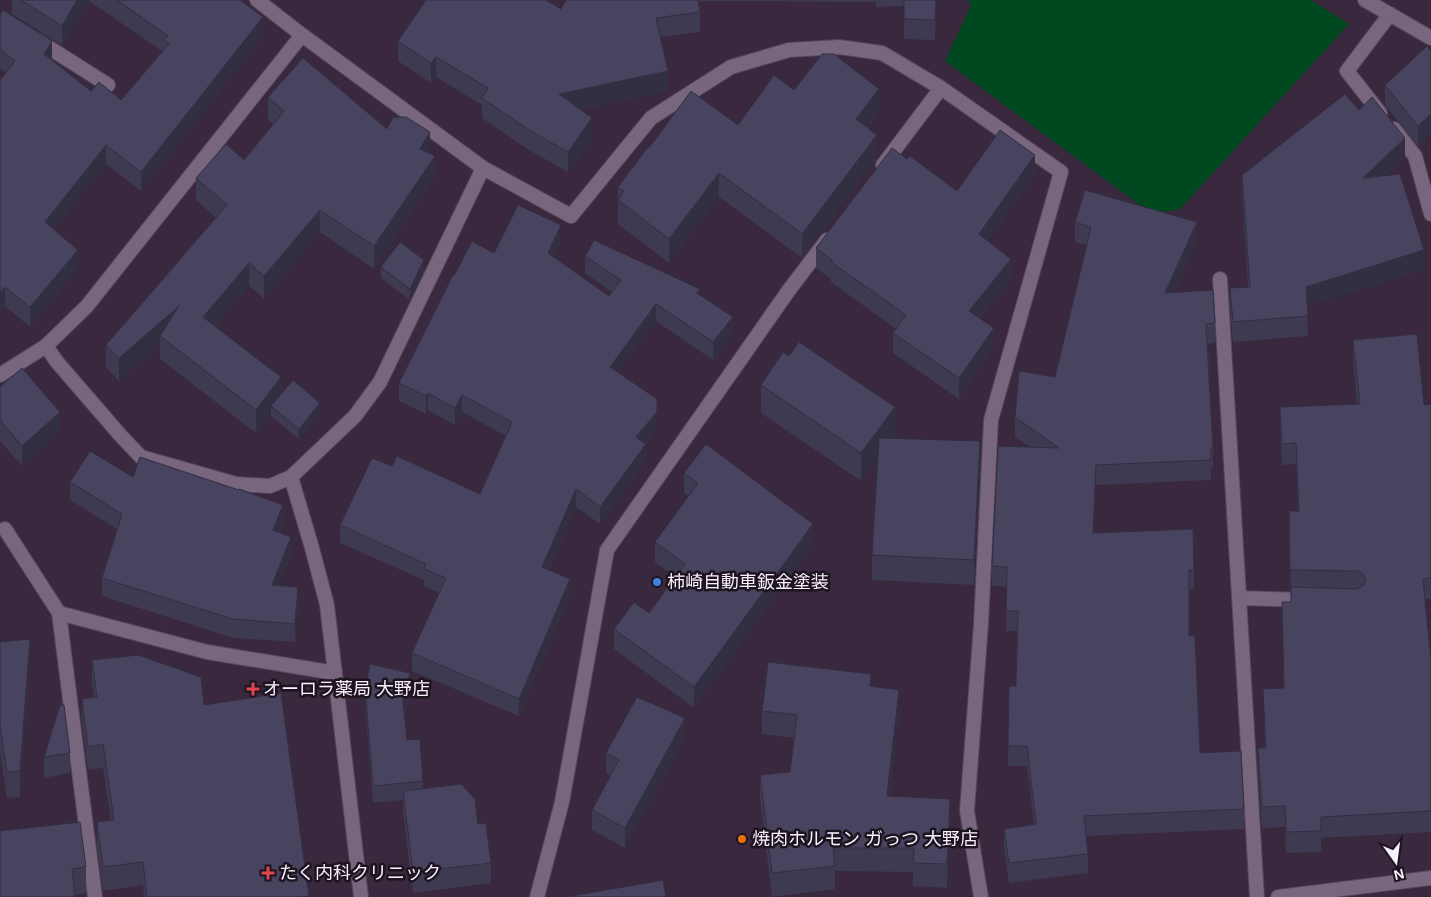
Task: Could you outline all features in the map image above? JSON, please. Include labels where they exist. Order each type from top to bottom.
[{"type":"street","points":[[257,0],[483,168],[571,216],[651,118],[731,67],[788,50],[839,47],[882,53],[941,88],[1060,172],[990,420],[981,624],[967,812],[981,897]]},
{"type":"street","points":[[1365,0],[1431,38]]},
{"type":"street","points":[[1390,14],[1347,71],[1415,156],[1431,214]]},
{"type":"street","points":[[25,33],[108,85]]},
{"type":"street","points":[[0,375],[46,346],[87,306],[302,35]]},
{"type":"street","points":[[877,174],[941,88]]},
{"type":"street","points":[[46,346],[57,362],[141,457],[236,484],[270,486],[291,477],[355,416],[380,382],[483,168]]},
{"type":"street","points":[[537,897],[562,802],[607,550],[790,290],[836,228]]},
{"type":"street","points":[[1220,280],[1258,897]]},
{"type":"street","points":[[291,477],[327,605],[361,897]]},
{"type":"street","points":[[5,529],[59,613],[96,897]]},
{"type":"street","points":[[1239,598],[1318,600]]},
{"type":"street","points":[[59,613],[207,652],[335,673]]},
{"type":"street","points":[[1278,897],[1431,878]]},
{"type":"green space","points":[[968,0],[1311,0],[1349,24],[1180,209],[1152,214],[945,61],[971,6]]},
{"type":"building","points":[[21,0],[77,0],[62,26]]},
{"type":"building","points":[[117,0],[240,0],[263,17],[141,172],[106,145],[45,222],[78,250],[30,307],[5,287],[0,293],[0,80],[15,61],[0,49],[0,15],[3,10],[52,41],[44,54],[91,91],[99,82],[121,100],[169,44],[164,40],[168,36]]},
{"type":"building","points":[[426,0],[546,0],[561,9],[566,0],[698,0],[700,12],[656,18],[668,71],[559,94],[592,118],[568,152],[529,130],[482,98],[488,88],[436,57],[431,63],[398,41]]},
{"type":"building","points":[[904,0],[936,0],[935,20],[904,19]]},
{"type":"building","points":[[1427,46],[1431,51],[1431,114],[1418,126],[1385,85]]},
{"type":"building","points":[[822,54],[834,54],[879,89],[856,119],[877,135],[802,234],[719,173],[669,239],[618,200],[624,191],[618,187],[691,91],[738,125],[774,75],[794,90]]},
{"type":"building","points":[[303,58],[387,129],[393,117],[406,117],[430,132],[420,149],[435,156],[374,246],[320,210],[264,276],[249,263],[203,317],[281,377],[256,410],[160,336],[179,306],[119,358],[106,345],[227,205],[196,178],[226,144],[244,160],[284,111],[268,97]]},
{"type":"building","points":[[1345,94],[1359,110],[1372,97],[1405,138],[1363,178],[1400,174],[1424,250],[1306,287],[1308,316],[1233,322],[1230,288],[1250,287],[1242,175]]},
{"type":"building","points":[[1000,130],[1035,155],[979,234],[1011,259],[969,311],[994,328],[959,378],[893,333],[906,315],[831,262],[832,260],[816,248],[892,148],[907,159],[910,156],[957,191]]},
{"type":"building","points":[[1085,190],[1197,222],[1165,293],[1213,290],[1215,323],[1206,324],[1213,448],[1211,448],[1211,460],[1096,465],[1093,533],[1193,529],[1194,570],[1189,570],[1189,636],[1195,636],[1200,753],[1241,751],[1244,809],[1084,816],[1088,854],[1009,863],[1004,829],[1036,824],[1027,746],[1008,746],[1009,686],[1016,686],[1018,611],[1006,611],[1007,567],[992,566],[998,446],[1059,448],[1015,417],[1019,371],[1055,377],[1091,227],[1075,222]]},
{"type":"building","points":[[518,205],[561,225],[548,253],[609,296],[621,280],[585,256],[594,240],[700,289],[697,293],[733,317],[713,342],[656,304],[610,367],[657,399],[657,412],[636,437],[646,444],[600,507],[576,489],[542,567],[570,579],[519,699],[412,653],[446,578],[424,569],[426,564],[340,525],[372,458],[392,466],[397,456],[480,494],[512,422],[462,395],[455,408],[428,393],[426,396],[399,383],[472,241],[494,253]]},
{"type":"building","points":[[400,242],[424,260],[410,289],[381,267]]},
{"type":"building","points":[[1417,334],[1424,405],[1431,404],[1431,578],[1423,579],[1431,660],[1431,811],[1321,817],[1321,831],[1286,832],[1285,806],[1262,807],[1258,748],[1266,748],[1263,689],[1284,688],[1282,602],[1291,602],[1291,587],[1357,589],[1364,585],[1366,580],[1362,573],[1357,571],[1290,570],[1289,511],[1299,511],[1296,443],[1282,444],[1280,407],[1360,404],[1353,340]]},
{"type":"building","points":[[799,342],[895,407],[861,453],[761,385],[783,352],[789,356]]},
{"type":"building","points":[[22,368],[60,412],[22,446],[0,420],[0,387]]},
{"type":"building","points":[[293,380],[320,403],[299,429],[271,406]]},
{"type":"building","points":[[879,438],[980,441],[974,560],[872,555]]},
{"type":"building","points":[[706,444],[813,524],[694,687],[614,629],[634,602],[649,613],[685,564],[655,542],[698,483],[684,473]]},
{"type":"building","points":[[90,451],[133,477],[140,457],[283,505],[273,530],[291,537],[272,585],[298,587],[295,624],[233,619],[102,578],[122,514],[70,482]]},
{"type":"building","points":[[30,639],[20,771],[7,772],[0,726],[0,642]]},
{"type":"building","points":[[138,655],[201,677],[204,705],[281,693],[309,896],[147,897],[143,862],[103,867],[97,822],[114,820],[103,744],[88,747],[82,699],[97,697],[92,660]]},
{"type":"building","points":[[768,662],[871,674],[870,686],[899,690],[887,796],[950,799],[947,864],[913,863],[914,848],[833,848],[835,866],[772,873],[760,775],[790,772],[797,715],[762,711]]},
{"type":"building","points":[[370,664],[410,673],[403,701],[407,740],[420,739],[423,781],[373,786],[365,688]]},
{"type":"building","points":[[637,697],[685,718],[625,828],[592,810],[619,760],[606,753]]},
{"type":"building","points":[[60,705],[64,705],[70,753],[44,757]]},
{"type":"building","points":[[461,784],[475,799],[478,824],[486,823],[491,863],[413,872],[403,791]]},
{"type":"building","points":[[80,822],[86,867],[72,869],[75,897],[0,897],[0,831]]},
{"type":"building","points":[[663,880],[666,897],[566,897]]},
{"type":"place","name":"柿崎自動車鈑金塗装","points":[[657,582]]},
{"type":"place","name":"オーロラ薬局 大野店","points":[[253,689]]},
{"type":"place","name":"焼肉ホルモン ガっつ 大野店","points":[[742,839]]},
{"type":"place","name":"たく内科クリニック","points":[[268,873]]}]
